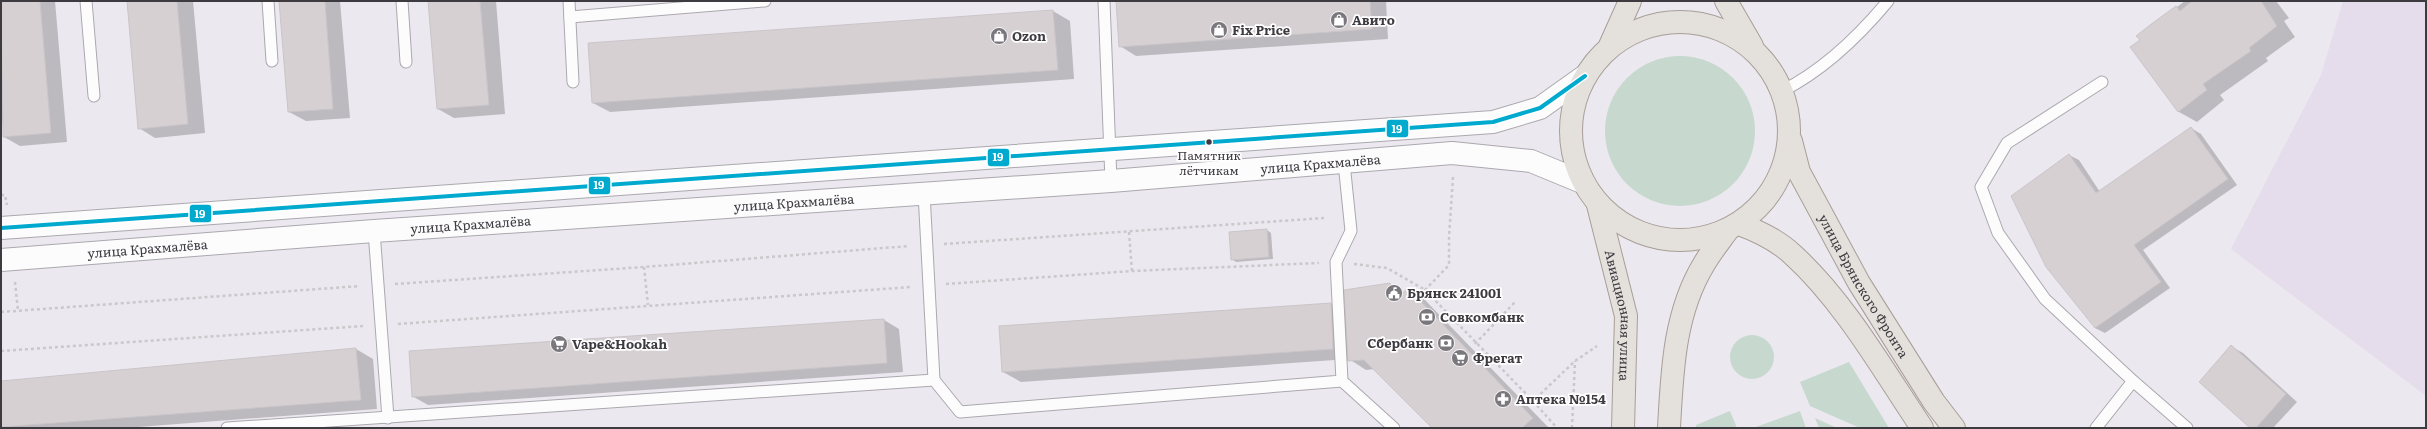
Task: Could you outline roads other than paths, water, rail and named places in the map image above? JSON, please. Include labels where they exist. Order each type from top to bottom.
[{"type":"main road","points":[[1,228],[1493,122],[1540,108],[1585,76],[1609,48],[1630,1]]},
{"type":"main road","points":[[1669,428],[1673,362],[1682,316],[1703,264],[1733,227],[1760,206],[1776,185],[1786,161],[1789,134],[1788,113],[1782,92],[1775,77],[1756,52],[1726,1]]},
{"type":"main road","points":[[1609,48],[1636,31],[1667,23],[1699,24],[1730,34],[1756,52]]},
{"type":"main road","points":[[1585,76],[1572,110],[1571,147],[1582,182],[1598,205],[1625,227],[1658,239],[1693,240],[1733,227]]},
{"type":"main road","name":"улица Брянского Фронта","points":[[1789,134],[1799,172],[1859,283],[1934,402],[1954,428]]},
{"type":"main road","name":"улица Крахмалёва","points":[[1,260],[374,230],[1111,181],[1452,154],[1531,161],[1582,182]]},
{"type":"main road","name":"Авиационная улица","points":[[1598,205],[1626,316],[1623,428]]},
{"type":"main road","name":"улица Брянского Фронта","points":[[1733,227],[1763,234],[1792,254],[1832,298],[1922,428]]},
{"type":"lane","points":[[86,1],[94,96]]},
{"type":"lane","points":[[268,1],[272,61]]},
{"type":"lane","points":[[402,1],[406,62]]},
{"type":"lane","points":[[569,1],[573,82]]},
{"type":"lane","points":[[570,17],[765,1]]},
{"type":"lane","points":[[1104,1],[1111,181]]},
{"type":"lane","points":[[1782,92],[1807,78],[1829,62],[1871,21],[1888,1]]},
{"type":"lane","points":[[2102,82],[2008,143],[1981,187],[1998,233],[2045,299],[2133,381],[2187,428]]},
{"type":"lane","points":[[1344,163],[1351,231],[1336,262],[1342,381],[1394,428]]},
{"type":"lane","points":[[924,193],[934,380],[960,412],[1342,381]]},
{"type":"lane","points":[[374,230],[388,418]]},
{"type":"lane","points":[[227,428],[278,426],[934,380]]},
{"type":"lane","points":[[2096,428],[2133,381]]},
{"type":"place","name":"Авито","points":[[1339,20]]},
{"type":"place","name":"Fix Price","points":[[1219,30]]},
{"type":"place","name":"Ozon","points":[[999,36]]},
{"type":"place","name":"Памятник лётчикам","points":[[1209,142]]},
{"type":"place","name":"Брянск 241001","points":[[1394,293]]},
{"type":"place","name":"Совкомбанк","points":[[1427,317]]},
{"type":"place","name":"Сбербанк","points":[[1446,343]]},
{"type":"place","name":"Vape&Hookah","points":[[559,344]]},
{"type":"place","name":"Фрегат","points":[[1460,358]]},
{"type":"place","name":"Аптека №154","points":[[1503,399]]}]
